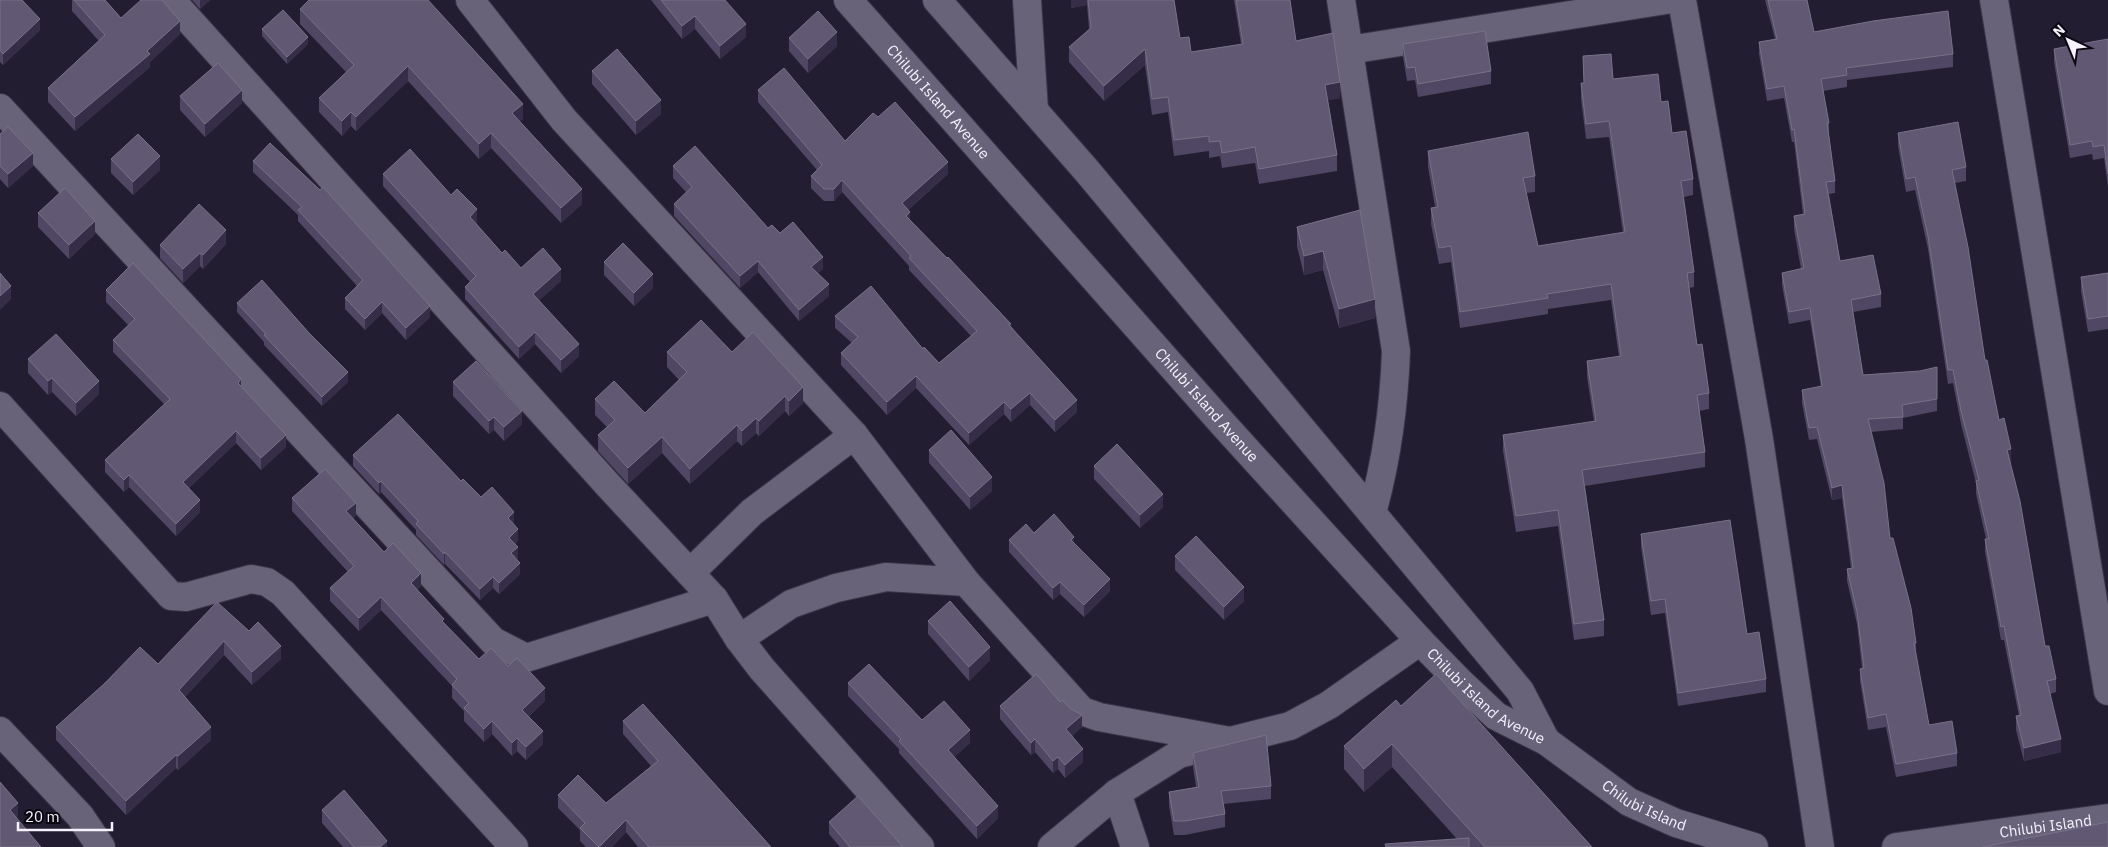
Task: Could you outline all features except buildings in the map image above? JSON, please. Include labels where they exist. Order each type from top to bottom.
[{"type":"street","points":[[171,0],[714,599],[739,639],[785,695],[920,847]]},
{"type":"street","points":[[470,0],[564,120],[854,435],[966,582],[1082,711],[1099,717],[1230,741]]},
{"type":"street","name":"Chilubi Island Avenue","points":[[848,0],[1224,424],[1420,641],[1496,716],[1546,741]]},
{"type":"street","name":"Chilubi Island Avenue","points":[[937,0],[1034,110],[1520,691],[1546,741]]},
{"type":"street","points":[[1027,0],[1034,110]]},
{"type":"street","points":[[1341,0],[1396,351],[1394,402],[1388,445],[1384,471],[1372,513]]},
{"type":"street","points":[[1349,50],[1666,0]]},
{"type":"street","points":[[1682,0],[1759,439],[1820,847]]},
{"type":"street","points":[[1994,0],[2108,691]]},
{"type":"street","points":[[0,108],[493,641],[526,658],[714,599]]},
{"type":"street","points":[[0,406],[171,596],[186,597],[251,579],[267,582],[283,593],[514,847]]},
{"type":"street","points":[[690,573],[752,512],[854,435]]},
{"type":"street","points":[[739,639],[790,604],[836,588],[886,577],[966,582]]},
{"type":"street","points":[[1052,847],[1117,793],[1179,754],[1290,726],[1329,705],[1420,641]]},
{"type":"street","points":[[0,731],[80,816],[101,847]]},
{"type":"street","name":"Chilubi Island","points":[[1546,741],[1629,802],[1676,823],[1754,847]]},
{"type":"street","points":[[1117,793],[1135,847]]},
{"type":"street","name":"Chilubi Island","points":[[1896,847],[2108,818]]},
{"type":"street","points":[[1676,823],[1690,847]]}]
